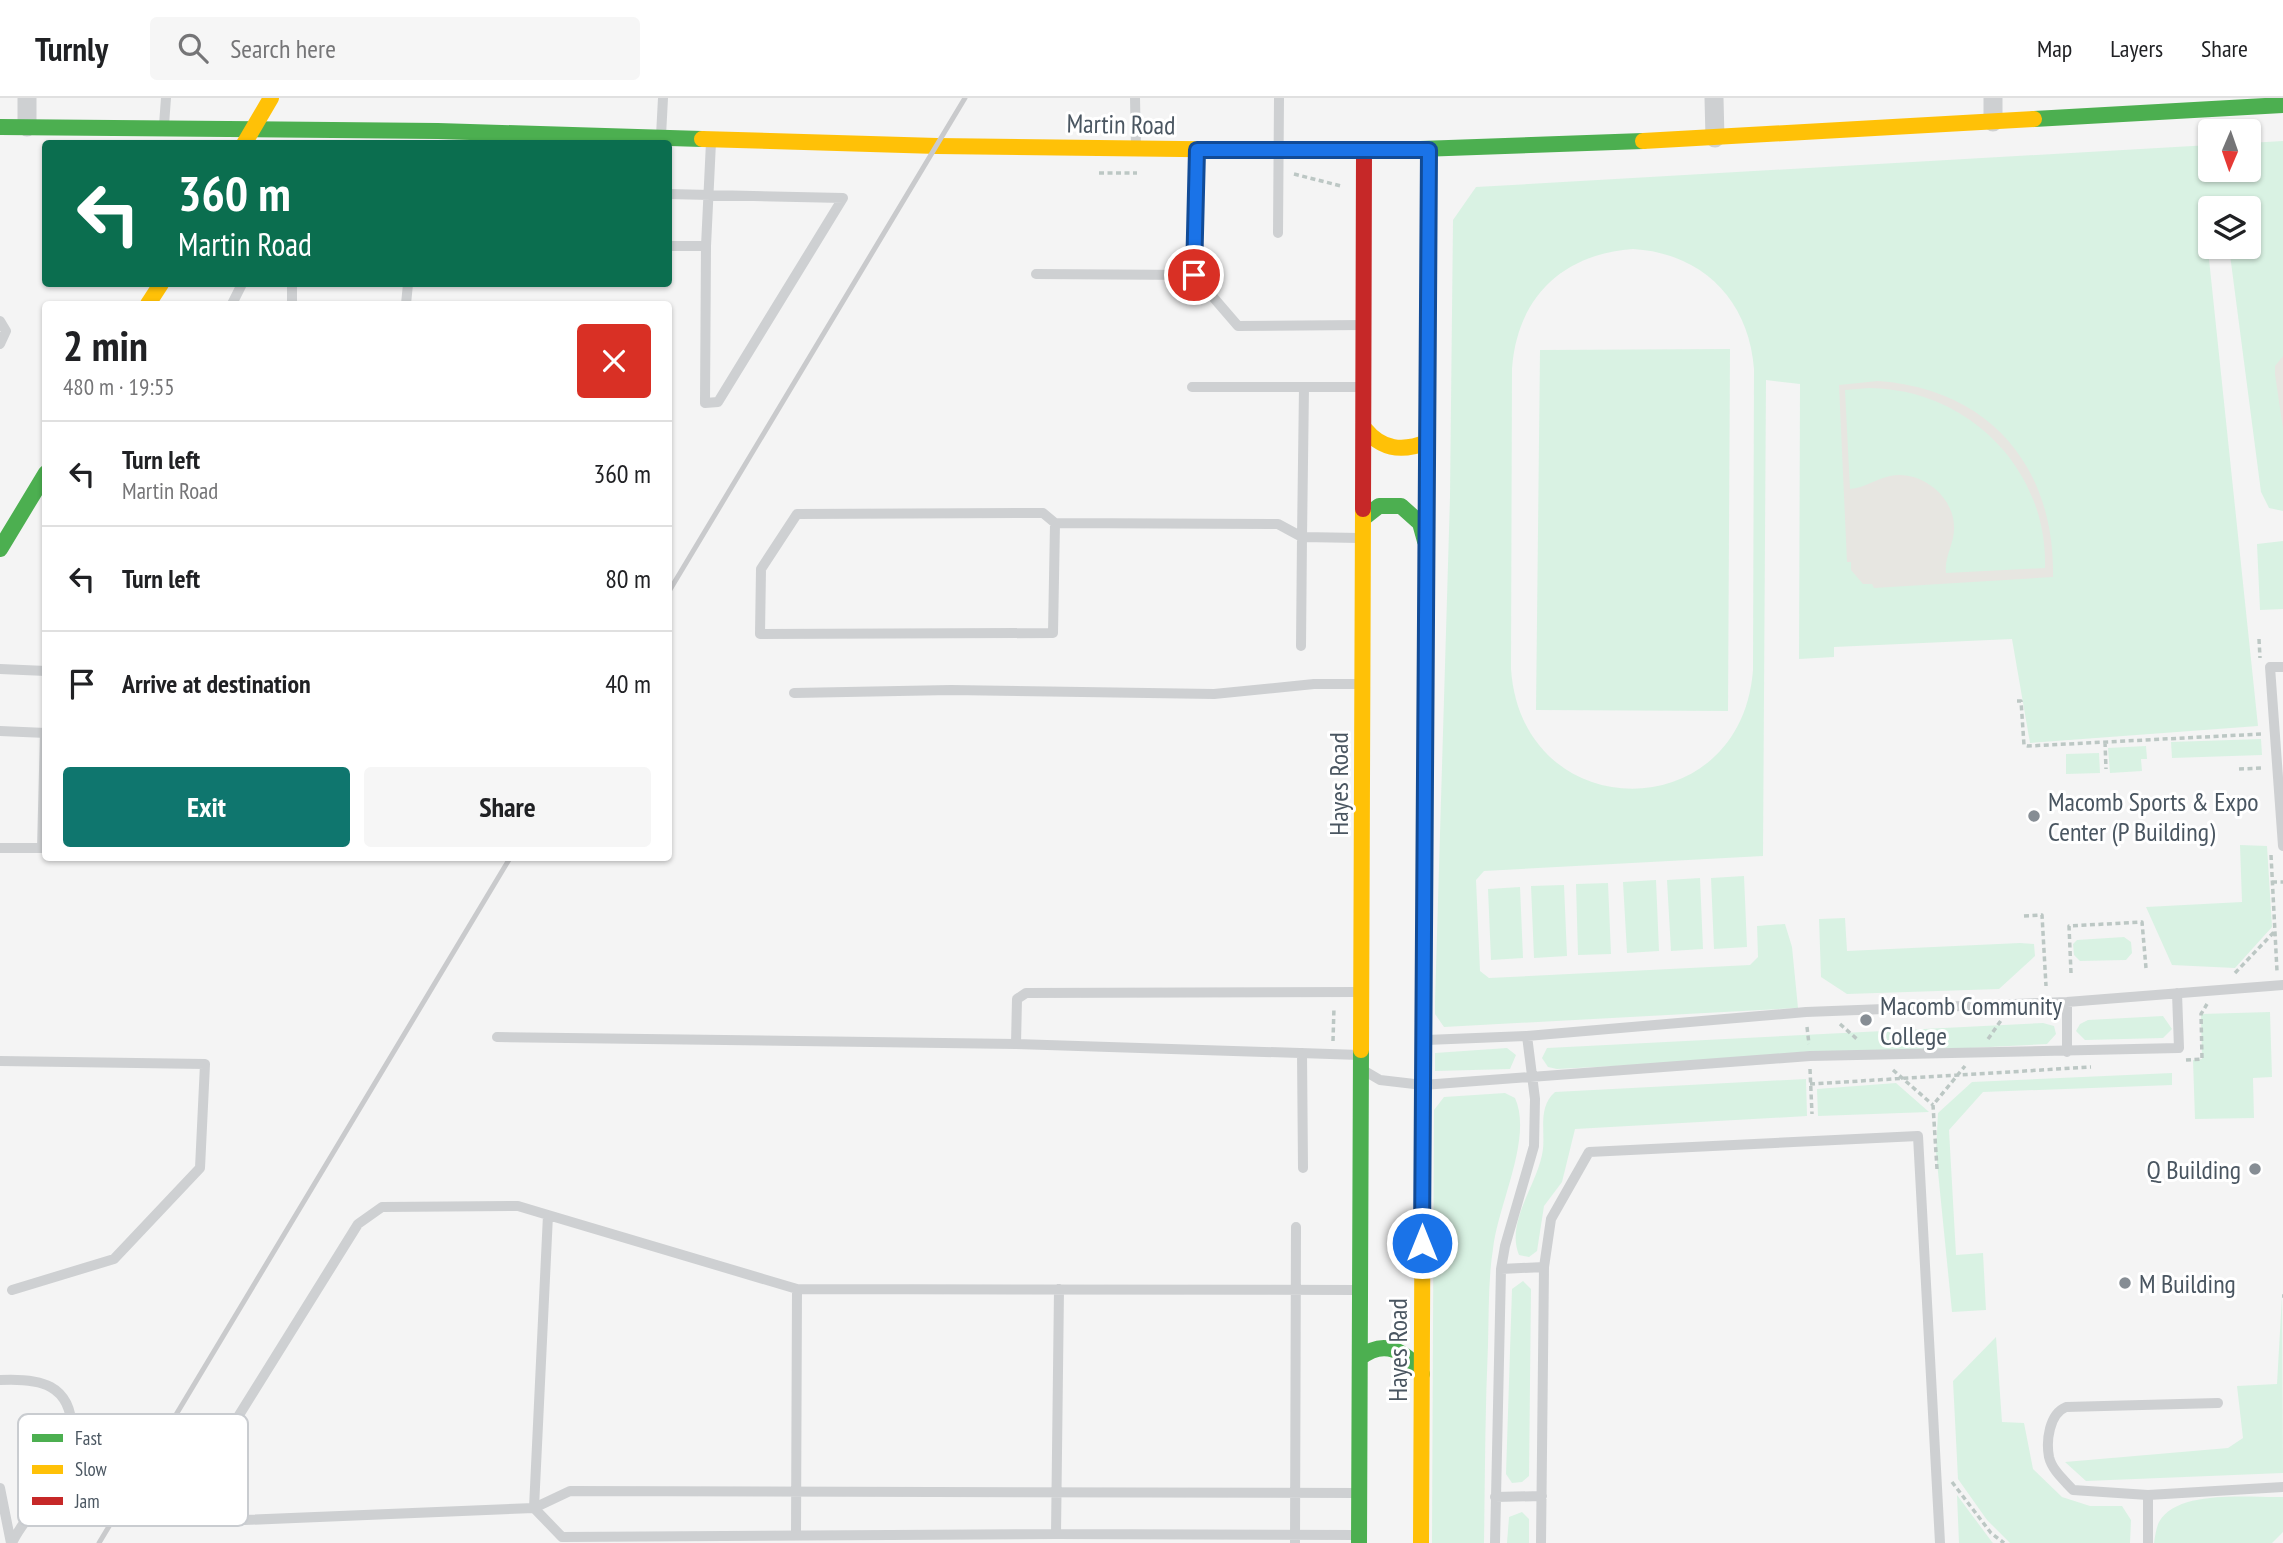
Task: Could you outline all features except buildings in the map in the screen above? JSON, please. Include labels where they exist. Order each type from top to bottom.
[{"type":"street","points":[[27,98],[27,127]]},
{"type":"street","points":[[248,137],[271,98]]},
{"type":"street","points":[[1714,98],[1715,138]]},
{"type":"street","points":[[1993,98],[1993,122]]},
{"type":"street","name":"Martin Road","points":[[0,127],[164,127],[248,137],[661,137],[1136,149],[1364,151],[1715,138],[2283,105]]},
{"type":"street","name":"Hayes Road","points":[[1421,1543],[1429,150]]},
{"type":"street","name":"Hayes Road","points":[[1359,1539],[1366,387],[1364,151]]},
{"type":"street","points":[[1365,429],[1376,441],[1394,448],[1417,447],[1427,442]]},
{"type":"street","points":[[0,549],[42,480]]},
{"type":"street","points":[[1365,517],[1379,506],[1401,506],[1420,523],[1426,550]]},
{"type":"street","points":[[1360,1357],[1372,1348],[1391,1347],[1413,1360],[1422,1374]]},
{"type":"lane","points":[[164,127],[166,98]]},
{"type":"lane","points":[[661,137],[663,98]]},
{"type":"lane","points":[[1135,98],[1136,149]]},
{"type":"lane","points":[[1278,233],[1279,98]]},
{"type":"lane","points":[[672,194],[709,195],[843,198],[718,402],[705,403],[706,246],[709,195],[711,138]]},
{"type":"lane","points":[[1197,150],[1194,275],[1238,326],[1366,325]]},
{"type":"lane","points":[[672,246],[706,246]]},
{"type":"lane","points":[[1036,274],[1194,275]]},
{"type":"lane","points":[[0,321],[6,331],[0,344]]},
{"type":"lane","points":[[1192,387],[1366,387]]},
{"type":"lane","points":[[1301,646],[1304,387]]},
{"type":"lane","points":[[1055,523],[1054,634],[760,634],[761,569],[797,514],[1043,513],[1055,523],[1278,524],[1302,537],[1364,538]]},
{"type":"lane","points":[[2283,667],[2270,667],[2283,846]]},
{"type":"lane","points":[[0,669],[42,671]]},
{"type":"lane","points":[[794,693],[951,690],[1214,694],[1314,684],[1363,684]]},
{"type":"lane","points":[[0,731],[42,733]]},
{"type":"lane","points":[[0,848],[42,848]]},
{"type":"lane","points":[[1422,1040],[1527,1036],[1806,1012],[2067,1002],[2283,985]]},
{"type":"lane","points":[[1016,1044],[1017,999],[1026,993],[1361,992]]},
{"type":"lane","points":[[498,1037],[1016,1044],[1302,1053],[1361,1062],[1380,1080],[1423,1085],[1810,1056],[1979,1050],[2067,1052],[2179,1048],[2177,993]]},
{"type":"lane","points":[[2067,1002],[2067,1052]]},
{"type":"lane","points":[[1495,1543],[1502,1269],[1505,1246],[1534,1146],[1535,1099],[1527,1036]]},
{"type":"lane","points":[[1302,1053],[1303,1168]]},
{"type":"lane","points":[[0,1061],[205,1064],[200,1168],[114,1259],[12,1290]]},
{"type":"lane","points":[[1541,1543],[1544,1267],[1551,1219],[1589,1152],[1918,1136],[1940,1543]]},
{"type":"lane","points":[[240,1414],[358,1224],[382,1208],[518,1206],[797,1289],[1360,1290]]},
{"type":"lane","points":[[548,1214],[534,1508],[562,1537],[1056,1534],[1359,1539]]},
{"type":"lane","points":[[1296,1227],[1296,1539]]},
{"type":"lane","points":[[1502,1269],[1544,1267]]},
{"type":"lane","points":[[796,1535],[797,1289]]},
{"type":"lane","points":[[1056,1534],[1059,1289]]},
{"type":"lane","points":[[0,1380],[28,1379],[50,1386],[64,1397],[72,1414]]},
{"type":"lane","points":[[2218,1403],[2066,1407],[2057,1410],[2052,1419],[2049,1457],[2055,1470],[2073,1490],[2148,1495],[2283,1487]]},
{"type":"lane","points":[[0,1488],[12,1543]]},
{"type":"lane","points":[[248,1520],[534,1508],[570,1490],[1360,1493]]},
{"type":"lane","points":[[2148,1495],[2148,1543]]},
{"type":"lane","points":[[1495,1497],[1542,1496]]},
{"type":"lane","points":[[12,1543],[24,1526]]},
{"type":"path","points":[[2017,701],[2021,701],[2024,745],[2264,734]]},
{"type":"path","points":[[2105,743],[2106,769]]},
{"type":"path","points":[[2239,769],[2266,768]]},
{"type":"path","points":[[2272,882],[2283,882]]},
{"type":"path","points":[[2024,916],[2042,915],[2046,986]]},
{"type":"path","points":[[2071,972],[2069,926],[2143,922],[2146,968]]},
{"type":"path","points":[[2235,973],[2275,931]]},
{"type":"path","points":[[2276,946],[2283,945]]},
{"type":"path","points":[[1952,1482],[1992,1533],[2004,1543]]},
{"type":"green space","points":[[2283,141],[2283,511],[2269,508],[2261,492],[2231,259],[2261,259],[2261,196],[2198,196],[2198,259],[2209,259],[2258,726],[2030,743],[2012,639],[1834,647],[1834,657],[1799,659],[1800,384],[1766,380],[1763,856],[1484,871],[1476,880],[1480,971],[1489,978],[1750,965],[1758,957],[1757,926],[1785,924],[1792,947],[1798,1008],[1444,1027],[1435,1014],[1435,1002],[1450,497],[1453,220],[1476,187],[2198,146],[2198,182],[2261,182],[2261,142]],"holes":[[[1633,249],[1658,252],[1680,260],[1718,285],[1743,322],[1750,344],[1754,369],[1753,670],[1740,722],[1712,759],[1674,781],[1632,789],[1589,781],[1552,759],[1524,721],[1511,669],[1512,369],[1523,321],[1534,301],[1548,284],[1565,270],[1585,260]]]},
{"type":"green space","points":[[1730,349],[1728,711],[1536,710],[1540,350]]},
{"type":"green space","points":[[2283,541],[2283,609],[2260,610],[2257,544]]},
{"type":"green space","points":[[2261,739],[2262,755],[2172,758],[2171,742]]},
{"type":"green space","points":[[2146,746],[2147,759],[2141,759],[2142,771],[2110,773],[2108,748]]},
{"type":"green space","points":[[2099,753],[2100,773],[2066,774],[2066,754]]},
{"type":"green space","points":[[2240,845],[2267,846],[2272,927],[2235,968],[2172,965],[2146,907],[2242,902]]},
{"type":"green space","points":[[1744,876],[1747,947],[1714,949],[1711,878]]},
{"type":"green space","points":[[1700,878],[1703,949],[1671,951],[1667,880]]},
{"type":"green space","points":[[1656,880],[1659,951],[1627,953],[1623,882]]},
{"type":"green space","points":[[1608,883],[1611,954],[1578,955],[1576,884]]},
{"type":"green space","points":[[1564,885],[1567,956],[1534,958],[1531,886]]},
{"type":"green space","points":[[1520,887],[1523,958],[1491,960],[1488,889]]},
{"type":"green space","points":[[1845,918],[1847,951],[2020,943],[2034,944],[2035,956],[1999,989],[1847,994],[1821,977],[1819,919]]},
{"type":"green space","points":[[2124,937],[2131,942],[2132,953],[2126,960],[2080,961],[2074,955],[2073,944],[2077,940]]},
{"type":"green space","points":[[2270,1012],[2272,1077],[2253,1078],[2254,1118],[2195,1119],[2193,1060],[2202,1059],[2201,1014]]},
{"type":"green space","points":[[2163,1016],[2172,1029],[2163,1038],[2085,1040],[2076,1031],[2080,1024],[2088,1020]]},
{"type":"green space","points":[[2043,1023],[2054,1026],[2056,1034],[2047,1044],[1557,1069],[1548,1067],[1542,1058],[1547,1048]]},
{"type":"green space","points":[[1507,1048],[1516,1055],[1510,1069],[1435,1071],[1435,1053]]},
{"type":"green space","points":[[2172,1073],[2172,1085],[1983,1092],[1949,1130],[1956,1255],[1983,1253],[1986,1310],[1952,1312],[1936,1152],[1938,1113],[1972,1082]]},
{"type":"green space","points":[[1806,1079],[1807,1116],[1575,1129],[1562,1182],[1544,1206],[1537,1251],[1529,1257],[1519,1255],[1516,1229],[1519,1215],[1540,1162],[1546,1104],[1555,1092]]},
{"type":"green space","points":[[1896,1083],[1929,1112],[1818,1116],[1817,1089]]},
{"type":"green space","points":[[1505,1093],[1515,1098],[1520,1132],[1513,1172],[1496,1231],[1490,1273],[1484,1543],[1432,1543],[1434,1110],[1444,1097]]},
{"type":"green space","points":[[1523,1281],[1531,1289],[1529,1476],[1522,1482],[1512,1483],[1506,1474],[1512,1289]]},
{"type":"green space","points":[[2282,1296],[2283,1473],[2086,1481],[2065,1462],[2228,1448],[2243,1438],[2237,1386],[2277,1384]]},
{"type":"green space","points":[[1996,1337],[2002,1422],[2024,1423],[2033,1469],[2062,1497],[2090,1506],[2122,1506],[2131,1520],[2130,1543],[2010,1543],[1987,1520],[1958,1479],[1953,1381]]},
{"type":"green space","points":[[1957,1495],[1992,1542],[1993,1543],[1959,1543]]},
{"type":"green space","points":[[2283,1497],[2283,1532],[2272,1543],[2154,1543],[2159,1522],[2168,1511],[2182,1504],[2215,1498]]},
{"type":"green space","points":[[1522,1512],[1529,1519],[1529,1543],[1507,1543],[1509,1517]]},
{"type":"sand","points":[[2283,356],[2283,429],[2275,366]]},
{"type":"sand","points":[[1878,381],[1918,387],[1953,400],[1983,418],[2008,441],[2028,469],[2042,501],[2051,537],[2053,577],[1874,588],[1872,584],[1863,584],[1851,570],[1851,562],[1847,562],[1839,385]],"holes":[[[1869,388],[1905,392],[1939,403],[1969,419],[1995,441],[2017,468],[2033,498],[2042,532],[2045,568],[1946,573],[1954,526],[1948,504],[1933,487],[1913,477],[1901,475],[1885,477],[1850,489],[1845,390]]]},
{"type":"railway","points":[[672,586],[965,98]]},
{"type":"railway","points":[[176,1414],[508,861]]},
{"type":"railway","points":[[99,1543],[109,1526]]},
{"type":"traffic: fast","points":[[2034,119],[2283,105]]},
{"type":"traffic: fast","points":[[0,127],[438,131],[702,139]]},
{"type":"traffic: fast","points":[[1263,150],[1364,151],[1643,141]]},
{"type":"traffic: fast","points":[[1423,1110],[1427,415]]},
{"type":"traffic: fast","points":[[0,549],[42,480]]},
{"type":"traffic: fast","points":[[1365,517],[1379,506],[1401,506],[1420,523],[1425,541]]},
{"type":"traffic: fast","points":[[1359,1543],[1361,1050]]},
{"type":"traffic: fast","points":[[1360,1358],[1378,1349],[1394,1350],[1409,1359],[1422,1374]]},
{"type":"traffic: slow","points":[[246,140],[271,98]]},
{"type":"traffic: slow","points":[[1643,141],[2034,119]]},
{"type":"traffic: slow","points":[[702,139],[937,146],[1263,150]]},
{"type":"traffic: slow","points":[[150,301],[159,287]]},
{"type":"traffic: slow","points":[[1365,429],[1378,441],[1393,447],[1410,447],[1427,442]]},
{"type":"traffic: slow","points":[[1361,1050],[1363,509]]},
{"type":"traffic: slow","points":[[1421,1543],[1423,1110]]},
{"type":"traffic: jam","points":[[1427,415],[1429,150]]},
{"type":"traffic: jam","points":[[1363,509],[1364,151]]},
{"type":"place","name":"Macomb Sports & Expo Center (P Building)","points":[[2034,816]]},
{"type":"place","name":"Macomb Community College","points":[[1866,1020]]},
{"type":"place","name":"Q Building","points":[[2255,1169]]},
{"type":"place","name":"M Building","points":[[2125,1283]]},
{"type":"route","points":[[1194,275],[1197,150],[1429,150],[1422,1243]]}]
